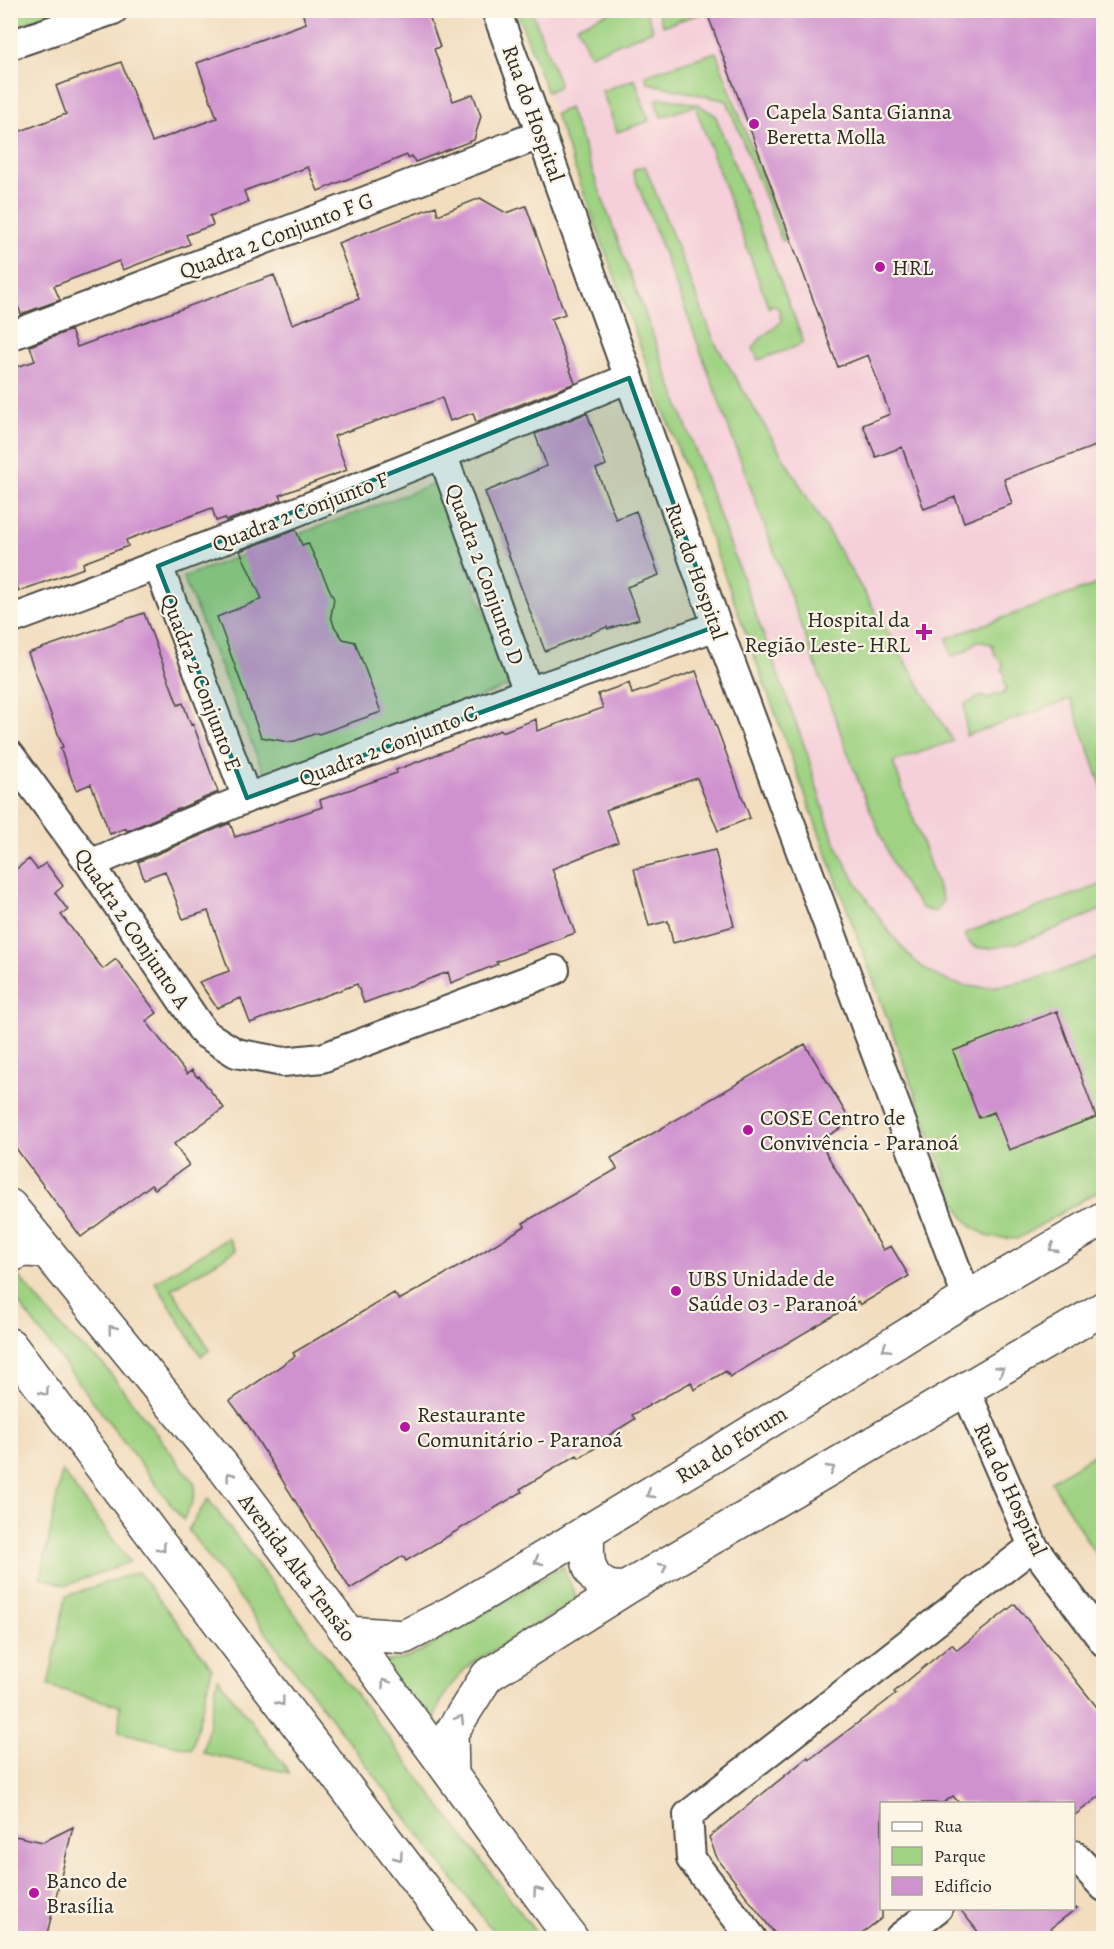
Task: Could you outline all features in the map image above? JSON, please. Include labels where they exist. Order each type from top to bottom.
[{"type":"street","points":[[10,45],[113,10]]},
{"type":"street","name":"Rua do Hospital","points":[[496,10],[717,626],[967,1298]]},
{"type":"street","name":"Quadra 2 Conjunto F G","points":[[10,336],[542,134]]},
{"type":"street","name":"Quadra 2 Conjunto F","points":[[10,620],[158,566],[443,456],[629,378]]},
{"type":"street","name":"Quadra 2 Conjunto D","points":[[443,456],[528,692]]},
{"type":"street","name":"Quadra 2 Conjunto E","points":[[158,566],[247,798]]},
{"type":"street","name":"Quadra 2 Conjunto C","points":[[90,864],[247,798],[528,692],[717,626]]},
{"type":"street","name":"Quadra 2 Conjunto A","points":[[10,755],[90,864],[204,1033],[236,1053],[283,1062],[322,1058],[555,970]]},
{"type":"street","name":"Avenida Alta Tensão","points":[[12,1210],[224,1468],[571,1938]]},
{"type":"street","name":"Rua do Fórum","points":[[348,1633],[404,1637],[455,1611],[708,1459],[967,1298],[1104,1218]]},
{"type":"street","points":[[10,1256],[23,1250],[47,1251]]},
{"type":"street","points":[[452,1775],[451,1733],[487,1676],[626,1588],[1104,1308]]},
{"type":"street","points":[[10,1345],[461,1938]]},
{"type":"street","name":"Rua do Hospital","points":[[966,1390],[1034,1546],[1104,1642]]},
{"type":"street","points":[[588,1530],[586,1556],[592,1574],[607,1586],[626,1588]]},
{"type":"street","points":[[752,1938],[691,1858],[688,1815],[1034,1546]]},
{"type":"street","points":[[1075,1856],[1104,1887]]},
{"type":"street","points":[[898,1938],[935,1910]]},
{"type":"highlighted area","points":[[629,378],[717,626],[247,798],[158,566]]},
{"type":"shaded area","name":"Hospital da Região Leste- HRL","points":[[517,11],[1103,11],[1104,1149],[1050,1181],[943,1174]]},
{"type":"green space","points":[[11,10],[64,10],[64,11],[11,28]]},
{"type":"green space","points":[[615,10],[646,11],[653,30],[590,55],[577,26]]},
{"type":"green space","points":[[517,11],[532,11],[559,83],[558,87],[547,92]]},
{"type":"green space","points":[[657,11],[701,11],[702,13],[663,26]]},
{"type":"green space","points":[[716,52],[786,240],[782,241],[727,101],[648,83],[645,75]]},
{"type":"green space","points":[[635,79],[649,121],[617,132],[602,91]]},
{"type":"green space","points":[[662,98],[697,104],[715,115],[802,337],[802,342],[798,346],[758,360],[753,348],[760,339],[781,322],[780,312],[776,306],[771,305],[769,308],[695,106],[661,117],[655,101]]},
{"type":"green space","points":[[569,108],[807,753],[830,828],[861,890],[887,928],[913,959],[931,973],[956,984],[976,987],[1009,985],[1057,972],[1103,955],[1103,1188],[1017,1239],[990,1237],[972,1227],[953,1197],[555,114]]},
{"type":"green space","points":[[645,166],[715,343],[953,741],[893,762],[943,901],[937,911],[922,908],[906,888],[892,862],[859,783],[633,172]]},
{"type":"green space","points":[[437,483],[511,685],[266,778],[183,577]]},
{"type":"green space","points":[[1100,583],[1104,590],[1103,675],[1099,677],[1104,689],[1103,790],[1071,699],[966,736],[965,704],[982,696],[987,699],[1003,694],[1007,688],[1004,683],[1003,664],[995,655],[992,644],[977,641],[967,650],[952,657],[947,638]]},
{"type":"green space","points":[[1103,884],[1103,909],[1020,942],[987,948],[976,947],[970,943],[965,933]]},
{"type":"green space","points":[[228,1238],[236,1250],[172,1289],[210,1350],[201,1356],[155,1282]]},
{"type":"green space","points":[[11,1276],[20,1278],[68,1335],[104,1365],[195,1484],[194,1498],[183,1520],[11,1293]]},
{"type":"green space","points":[[1103,1449],[1103,1567],[1051,1481]]},
{"type":"green space","points":[[62,1471],[130,1562],[67,1585],[41,1578]]},
{"type":"green space","points":[[208,1499],[540,1938],[498,1938],[188,1530]]},
{"type":"green space","points":[[563,1566],[577,1600],[472,1663],[446,1693],[431,1731],[380,1662],[403,1659],[420,1652]]},
{"type":"green space","points":[[138,1572],[212,1668],[192,1749],[119,1732],[120,1706],[48,1686],[66,1596]]},
{"type":"green space","points":[[218,1678],[290,1773],[203,1753]]},
{"type":"building","points":[[301,10],[427,10],[440,47],[434,49],[453,101],[473,94],[481,116],[474,140],[415,162],[412,156],[408,158],[407,155],[318,191],[308,167],[244,191],[248,202],[210,216],[213,225],[186,235],[190,244],[123,270],[119,261],[54,286],[60,300],[21,314],[18,306],[10,309],[10,135],[66,114],[56,86],[121,62],[152,142],[217,118],[197,63],[306,23]]},
{"type":"building","name":"HRL","points":[[706,10],[1104,10],[1104,443],[1004,479],[1012,504],[964,522],[955,497],[924,509],[902,447],[876,457],[863,425],[890,414],[868,355],[838,367]]},
{"type":"building","points":[[480,198],[506,213],[526,206],[565,314],[551,319],[575,383],[476,422],[473,413],[450,421],[442,398],[334,436],[347,470],[280,495],[282,500],[226,521],[225,518],[216,521],[212,508],[126,540],[128,546],[83,563],[84,568],[19,591],[10,569],[10,369],[35,361],[30,346],[71,330],[77,347],[274,275],[292,324],[359,299],[338,243],[436,206],[438,215]]},
{"type":"building","points":[[587,413],[606,465],[596,469],[616,519],[636,511],[659,575],[627,587],[639,619],[608,629],[607,627],[545,651],[485,492],[547,466],[535,434]]},
{"type":"building","points":[[296,530],[302,545],[308,543],[334,599],[331,616],[334,626],[343,639],[355,642],[381,712],[319,734],[288,742],[261,737],[217,617],[262,599],[240,551]]},
{"type":"building","points":[[144,613],[178,705],[183,703],[191,725],[193,724],[218,792],[127,831],[126,828],[110,834],[91,784],[76,790],[60,748],[63,747],[28,653]]},
{"type":"building","points":[[696,671],[750,818],[718,831],[697,778],[606,810],[618,842],[552,869],[575,933],[496,962],[498,964],[451,983],[448,972],[364,1003],[357,984],[250,1023],[241,998],[217,1008],[199,982],[229,971],[208,911],[183,919],[165,871],[144,879],[138,862],[230,823],[235,837],[322,807],[320,800],[397,773],[396,770],[501,730],[502,732],[536,719],[537,731],[603,708],[598,694],[629,683],[632,694]]},
{"type":"building","points":[[715,850],[734,926],[673,943],[668,921],[649,926],[634,869]]},
{"type":"building","points":[[29,859],[37,869],[46,863],[63,886],[55,893],[68,910],[61,915],[103,969],[116,959],[157,1013],[146,1021],[187,1074],[192,1070],[197,1077],[199,1076],[224,1108],[174,1144],[189,1165],[155,1189],[151,1185],[81,1237],[10,1140],[10,874]]},
{"type":"building","points":[[1057,1011],[1096,1117],[1009,1150],[994,1112],[979,1118],[953,1051]]},
{"type":"building","points":[[805,1044],[851,1122],[819,1141],[883,1250],[891,1246],[909,1276],[860,1305],[858,1301],[730,1377],[726,1371],[694,1390],[691,1382],[632,1415],[635,1419],[606,1437],[608,1440],[579,1458],[577,1455],[520,1489],[522,1492],[406,1561],[403,1556],[350,1589],[248,1425],[230,1401],[295,1356],[293,1353],[394,1293],[399,1300],[465,1263],[525,1226],[523,1223],[617,1169],[611,1158]]},
{"type":"building","points":[[1015,1604],[1104,1716],[1104,1793],[1075,1815],[1075,1802],[958,1802],[953,1796],[944,1802],[880,1802],[880,1910],[882,1910],[882,1918],[855,1938],[778,1938],[717,1858],[709,1837],[808,1757],[810,1759],[896,1694],[894,1692],[952,1644],[957,1650]]},
{"type":"building","name":"Banco de Brasília","points":[[73,1827],[46,1938],[10,1938],[10,1835],[43,1842]]},
{"type":"building","points":[[961,1910],[1074,1910],[1051,1928],[1059,1938],[983,1938]]},
{"type":"place","name":"Capela Santa Gianna Beretta Molla","points":[[754,124]]},
{"type":"place","name":"HRL","points":[[880,267]]},
{"type":"place","name":"Hospital da Região Leste- HRL","points":[[924,632]]},
{"type":"place","name":"COSE Centro de Convivência - Paranoá","points":[[748,1130]]},
{"type":"place","name":"UBS Unidade de Saúde 03 - Paranoá","points":[[676,1291]]},
{"type":"place","name":"Restaurante Comunitário - Paranoá","points":[[405,1427]]},
{"type":"place","name":"Banco de Brasília","points":[[34,1893]]}]
